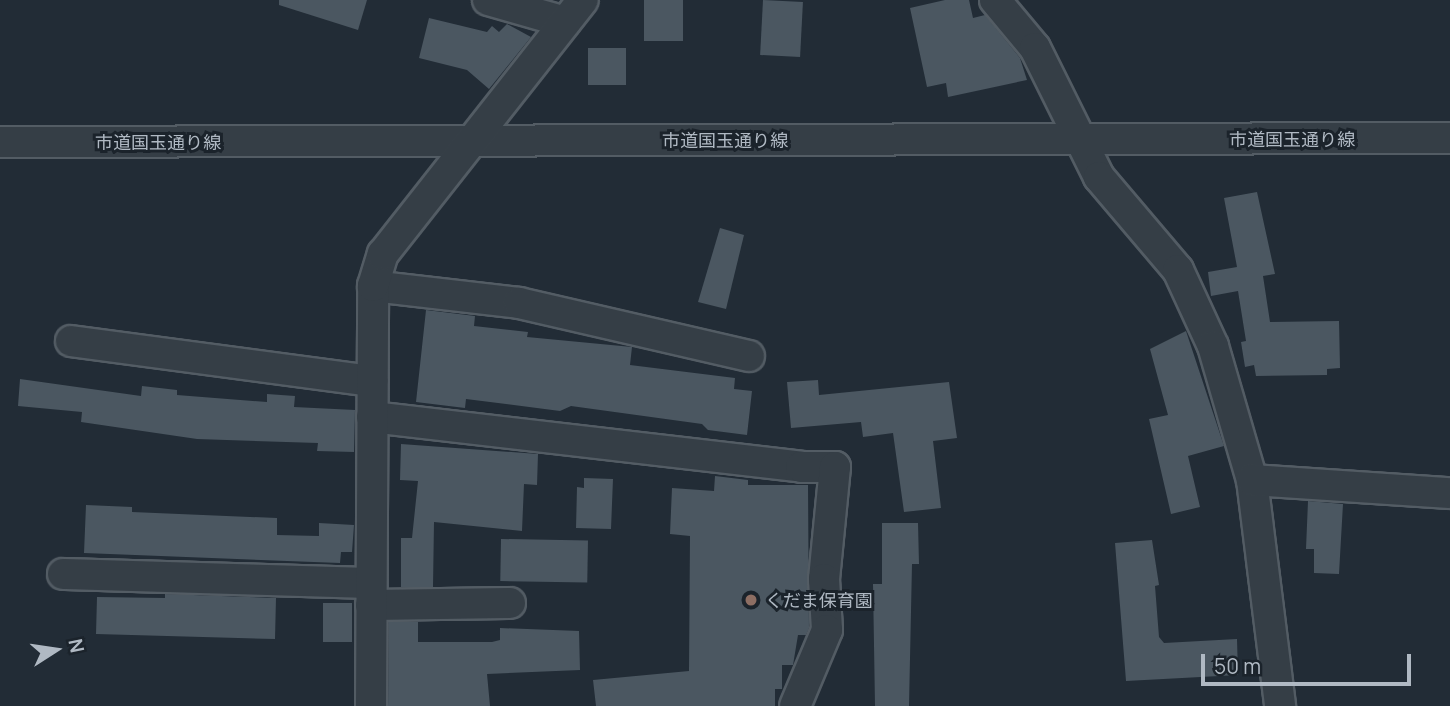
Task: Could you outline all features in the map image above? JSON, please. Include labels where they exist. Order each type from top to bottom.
[{"type":"street","points":[[488,0],[574,11]]},
{"type":"street","points":[[995,0],[1035,48],[1099,177],[1178,270],[1213,346],[1252,480],[1280,706]]},
{"type":"street","points":[[371,706],[373,286],[383,254],[574,11]]},
{"type":"street","name":"市道国玉通り線","points":[[0,142],[1450,138]]},
{"type":"street","points":[[373,286],[519,303],[749,356]]},
{"type":"street","points":[[71,341],[372,381]]},
{"type":"street","points":[[372,417],[801,467],[835,467],[824,579],[827,630],[795,706]]},
{"type":"street","points":[[1252,480],[1450,493]]},
{"type":"street","points":[[63,574],[510,603]]},
{"type":"building","points":[[279,0],[367,0],[358,30],[279,5]]},
{"type":"building","points":[[644,0],[683,0],[683,41],[644,41]]},
{"type":"building","points":[[763,0],[803,2],[800,57],[760,55]]},
{"type":"building","points":[[945,0],[969,0],[973,18],[985,15],[1020,58],[1027,80],[948,97],[946,83],[927,87],[910,8]]},
{"type":"building","points":[[429,18],[487,32],[492,26],[499,32],[507,24],[531,37],[489,89],[467,70],[419,58]]},
{"type":"building","points":[[588,48],[626,48],[626,85],[588,85]]},
{"type":"building","points":[[1257,192],[1275,274],[1263,276],[1270,322],[1339,321],[1340,368],[1327,369],[1327,375],[1256,376],[1254,365],[1245,367],[1241,342],[1246,341],[1238,291],[1211,296],[1208,272],[1237,267],[1224,198]]},
{"type":"building","points":[[720,228],[744,235],[726,309],[698,302]]},
{"type":"building","points":[[426,310],[475,316],[474,326],[528,332],[527,337],[632,347],[630,365],[735,378],[734,389],[752,391],[747,435],[708,430],[702,424],[571,406],[560,411],[466,399],[465,408],[416,402]]},
{"type":"building","points":[[1186,331],[1224,446],[1188,456],[1200,507],[1171,514],[1149,419],[1168,415],[1150,349]]},
{"type":"building","points":[[20,379],[141,396],[142,386],[177,390],[177,395],[267,402],[267,394],[295,396],[294,407],[355,410],[354,452],[317,451],[318,443],[197,439],[81,422],[82,412],[18,406]]},
{"type":"building","points":[[818,380],[819,395],[949,382],[957,438],[933,441],[941,508],[904,512],[893,433],[863,437],[861,422],[791,428],[787,382]]},
{"type":"building","points":[[401,444],[538,454],[537,485],[524,484],[522,531],[434,522],[433,587],[401,587],[401,538],[412,538],[418,481],[400,480]]},
{"type":"building","name":"くだま保育園","points":[[715,476],[748,480],[748,485],[808,485],[809,628],[806,635],[798,635],[793,665],[782,665],[782,689],[775,689],[775,706],[596,706],[593,680],[689,671],[690,536],[670,534],[672,488],[714,491]]},
{"type":"building","points":[[584,478],[613,479],[611,529],[576,528],[577,487],[584,488]]},
{"type":"building","points":[[1308,501],[1343,504],[1339,574],[1314,573],[1314,549],[1306,549]]},
{"type":"building","points":[[86,505],[132,507],[132,512],[277,518],[277,535],[319,536],[319,523],[354,525],[352,552],[341,552],[340,563],[84,553]]},
{"type":"building","points":[[882,523],[918,523],[919,564],[912,564],[909,706],[875,706],[873,584],[882,584]]},
{"type":"building","points":[[501,539],[588,541],[587,583],[500,581]]},
{"type":"building","points":[[1152,540],[1159,585],[1155,586],[1159,637],[1164,643],[1237,639],[1238,675],[1126,681],[1115,543]]},
{"type":"building","points":[[165,594],[276,598],[275,639],[96,634],[97,597],[165,598]]},
{"type":"building","points":[[323,603],[352,603],[352,642],[323,642]]},
{"type":"building","points":[[389,622],[418,622],[418,642],[492,642],[500,640],[500,628],[579,631],[580,670],[487,674],[490,706],[388,706]]},
{"type":"place","name":"くだま保育園","points":[[751,600]]}]
